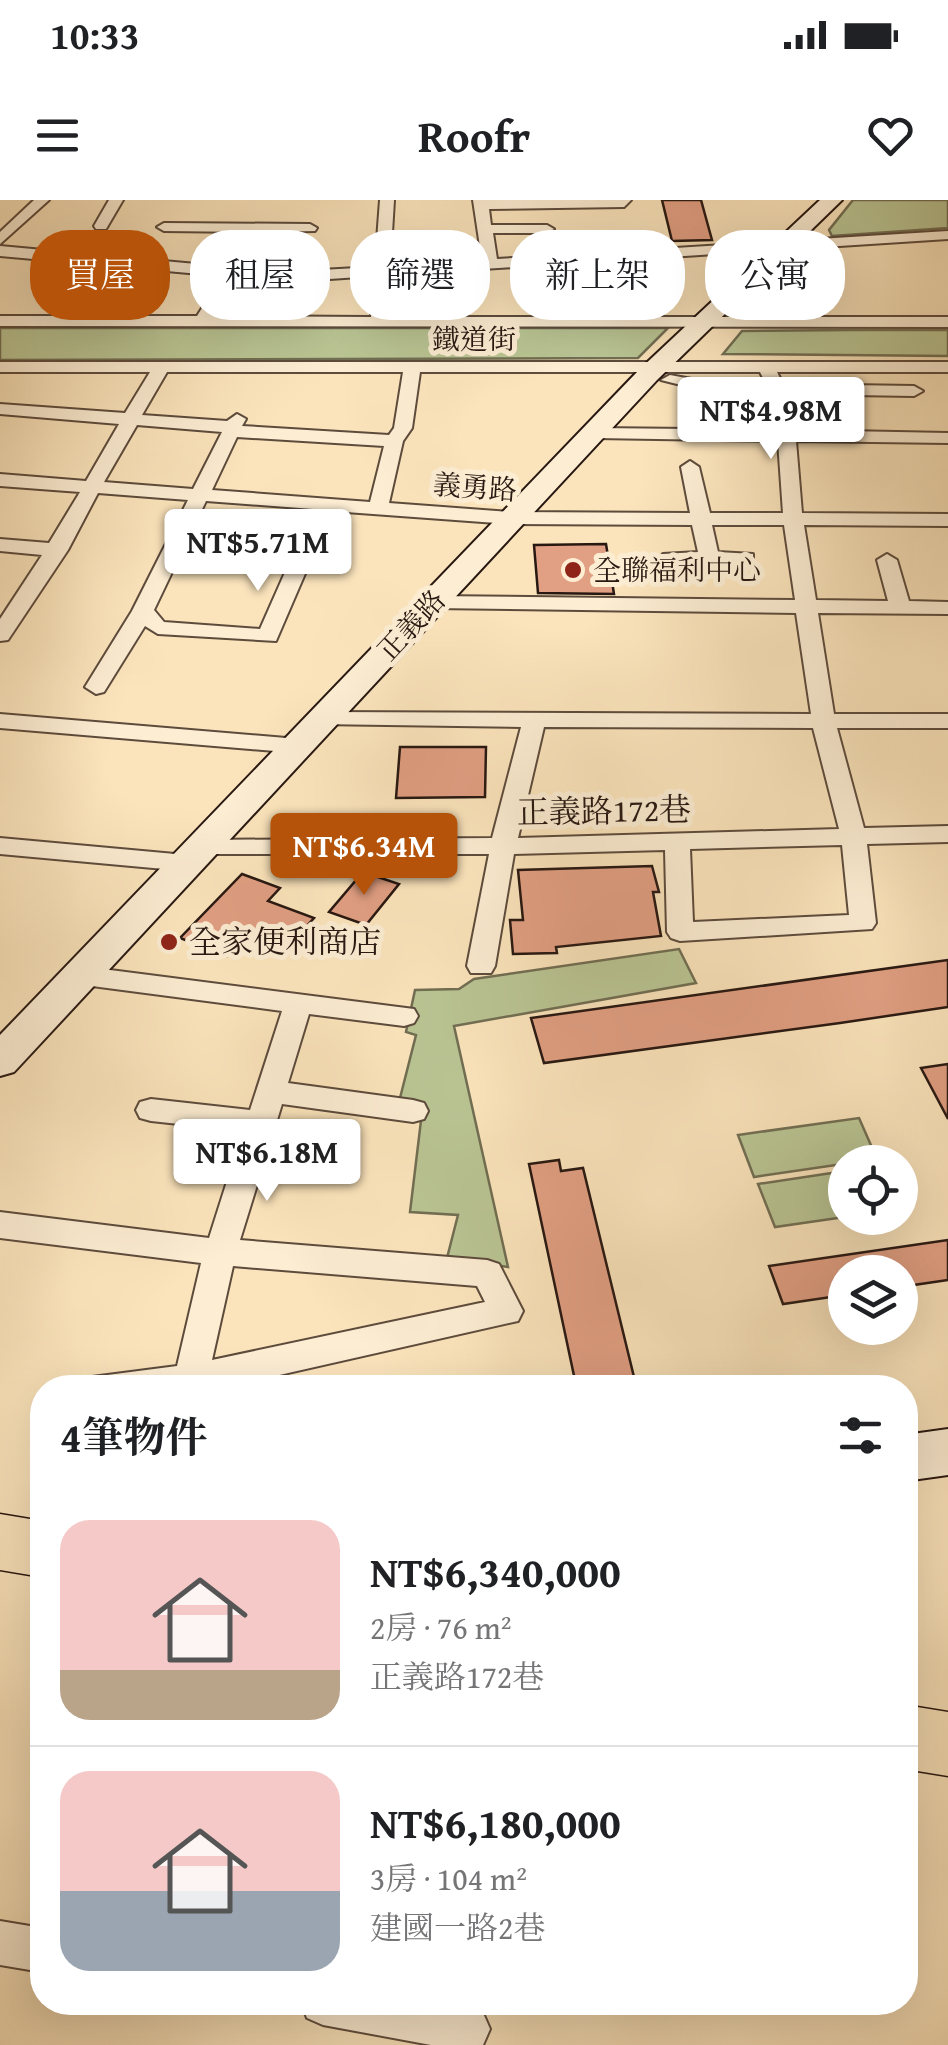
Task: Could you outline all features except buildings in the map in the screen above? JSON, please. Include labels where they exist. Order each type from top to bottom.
[{"type":"main road","points":[[0,1542],[30,1548]]},
{"type":"main road","points":[[918,1739],[948,1744]]},
{"type":"street","points":[[0,240],[42,200]]},
{"type":"street","points":[[101,226],[116,200]]},
{"type":"street","points":[[385,230],[387,200]]},
{"type":"street","points":[[548,229],[484,230],[480,202],[624,200]]},
{"type":"street","name":"正義路","points":[[802,230],[832,200]]},
{"type":"street","points":[[0,216],[28,216]]},
{"type":"street","points":[[170,238],[257,228],[310,228]]},
{"type":"street","points":[[845,243],[948,235]]},
{"type":"street","points":[[0,250],[30,248]]},
{"type":"street","points":[[490,264],[705,252]]},
{"type":"street","name":"鐵道街","points":[[0,321],[948,322]]},
{"type":"street","name":"正義路","points":[[5,1047],[194,856],[510,518],[706,322]]},
{"type":"street","name":"鐵道街","points":[[0,366],[412,366],[653,371],[765,366],[948,366]]},
{"type":"street","points":[[0,635],[58,550],[89,486],[162,366]]},
{"type":"street","points":[[378,508],[394,440],[403,428],[412,366]]},
{"type":"street","points":[[677,842],[680,932],[863,923],[854,838],[824,720],[794,520],[787,439],[778,390],[765,366]]},
{"type":"street","points":[[653,371],[714,388],[914,390]]},
{"type":"street","points":[[0,409],[394,440]]},
{"type":"street","points":[[96,687],[143,611],[234,426]]},
{"type":"street","points":[[595,433],[787,439],[948,438]]},
{"type":"street","points":[[690,467],[709,557]]},
{"type":"street","name":"義勇路","points":[[0,480],[510,518],[948,520]]},
{"type":"street","points":[[143,611],[158,628],[268,636],[325,504]]},
{"type":"street","points":[[0,545],[58,550]]},
{"type":"street","points":[[670,558],[746,558]]},
{"type":"street","points":[[887,560],[900,607]]},
{"type":"street","points":[[0,601],[23,602]]},
{"type":"street","points":[[433,602],[944,608],[948,633]]},
{"type":"street","points":[[324,719],[948,722]]},
{"type":"street","points":[[481,966],[503,846],[534,719]]},
{"type":"street","points":[[0,721],[298,746]]},
{"type":"street","name":"正義路172巷","points":[[0,846],[194,856],[948,834]]},
{"type":"street","points":[[79,976],[404,1016]]},
{"type":"street","points":[[193,1375],[220,1252],[298,1004]]},
{"type":"street","points":[[270,1091],[413,1111]]},
{"type":"street","points":[[151,1110],[260,1122]]},
{"type":"street","points":[[0,1225],[220,1252],[487,1273],[506,1311],[226,1375]]},
{"type":"street","points":[[918,1456],[948,1452]]},
{"type":"street","points":[[0,1943],[30,1948]]},
{"type":"street","points":[[405,2015],[468,2025]]},
{"type":"green space","points":[[853,200],[948,200],[948,228],[845,235],[845,230],[829,230]]},
{"type":"green space","points":[[0,328],[668,328],[638,358],[0,360]]},
{"type":"green space","points":[[948,330],[948,356],[723,354],[742,331]]},
{"type":"green space","points":[[679,949],[696,983],[454,1026],[508,1267],[447,1258],[458,1215],[410,1212],[423,1104],[400,1098],[416,1035],[406,1032],[415,990],[459,989],[474,979]]},
{"type":"green space","points":[[859,1118],[871,1145],[828,1145],[828,1166],[754,1177],[738,1135]]},
{"type":"green space","points":[[828,1174],[828,1219],[775,1227],[758,1184]]},
{"type":"place","name":"全聯福利中心","points":[[573,570]]},
{"type":"place","name":"全家便利商店","points":[[169,942]]}]
